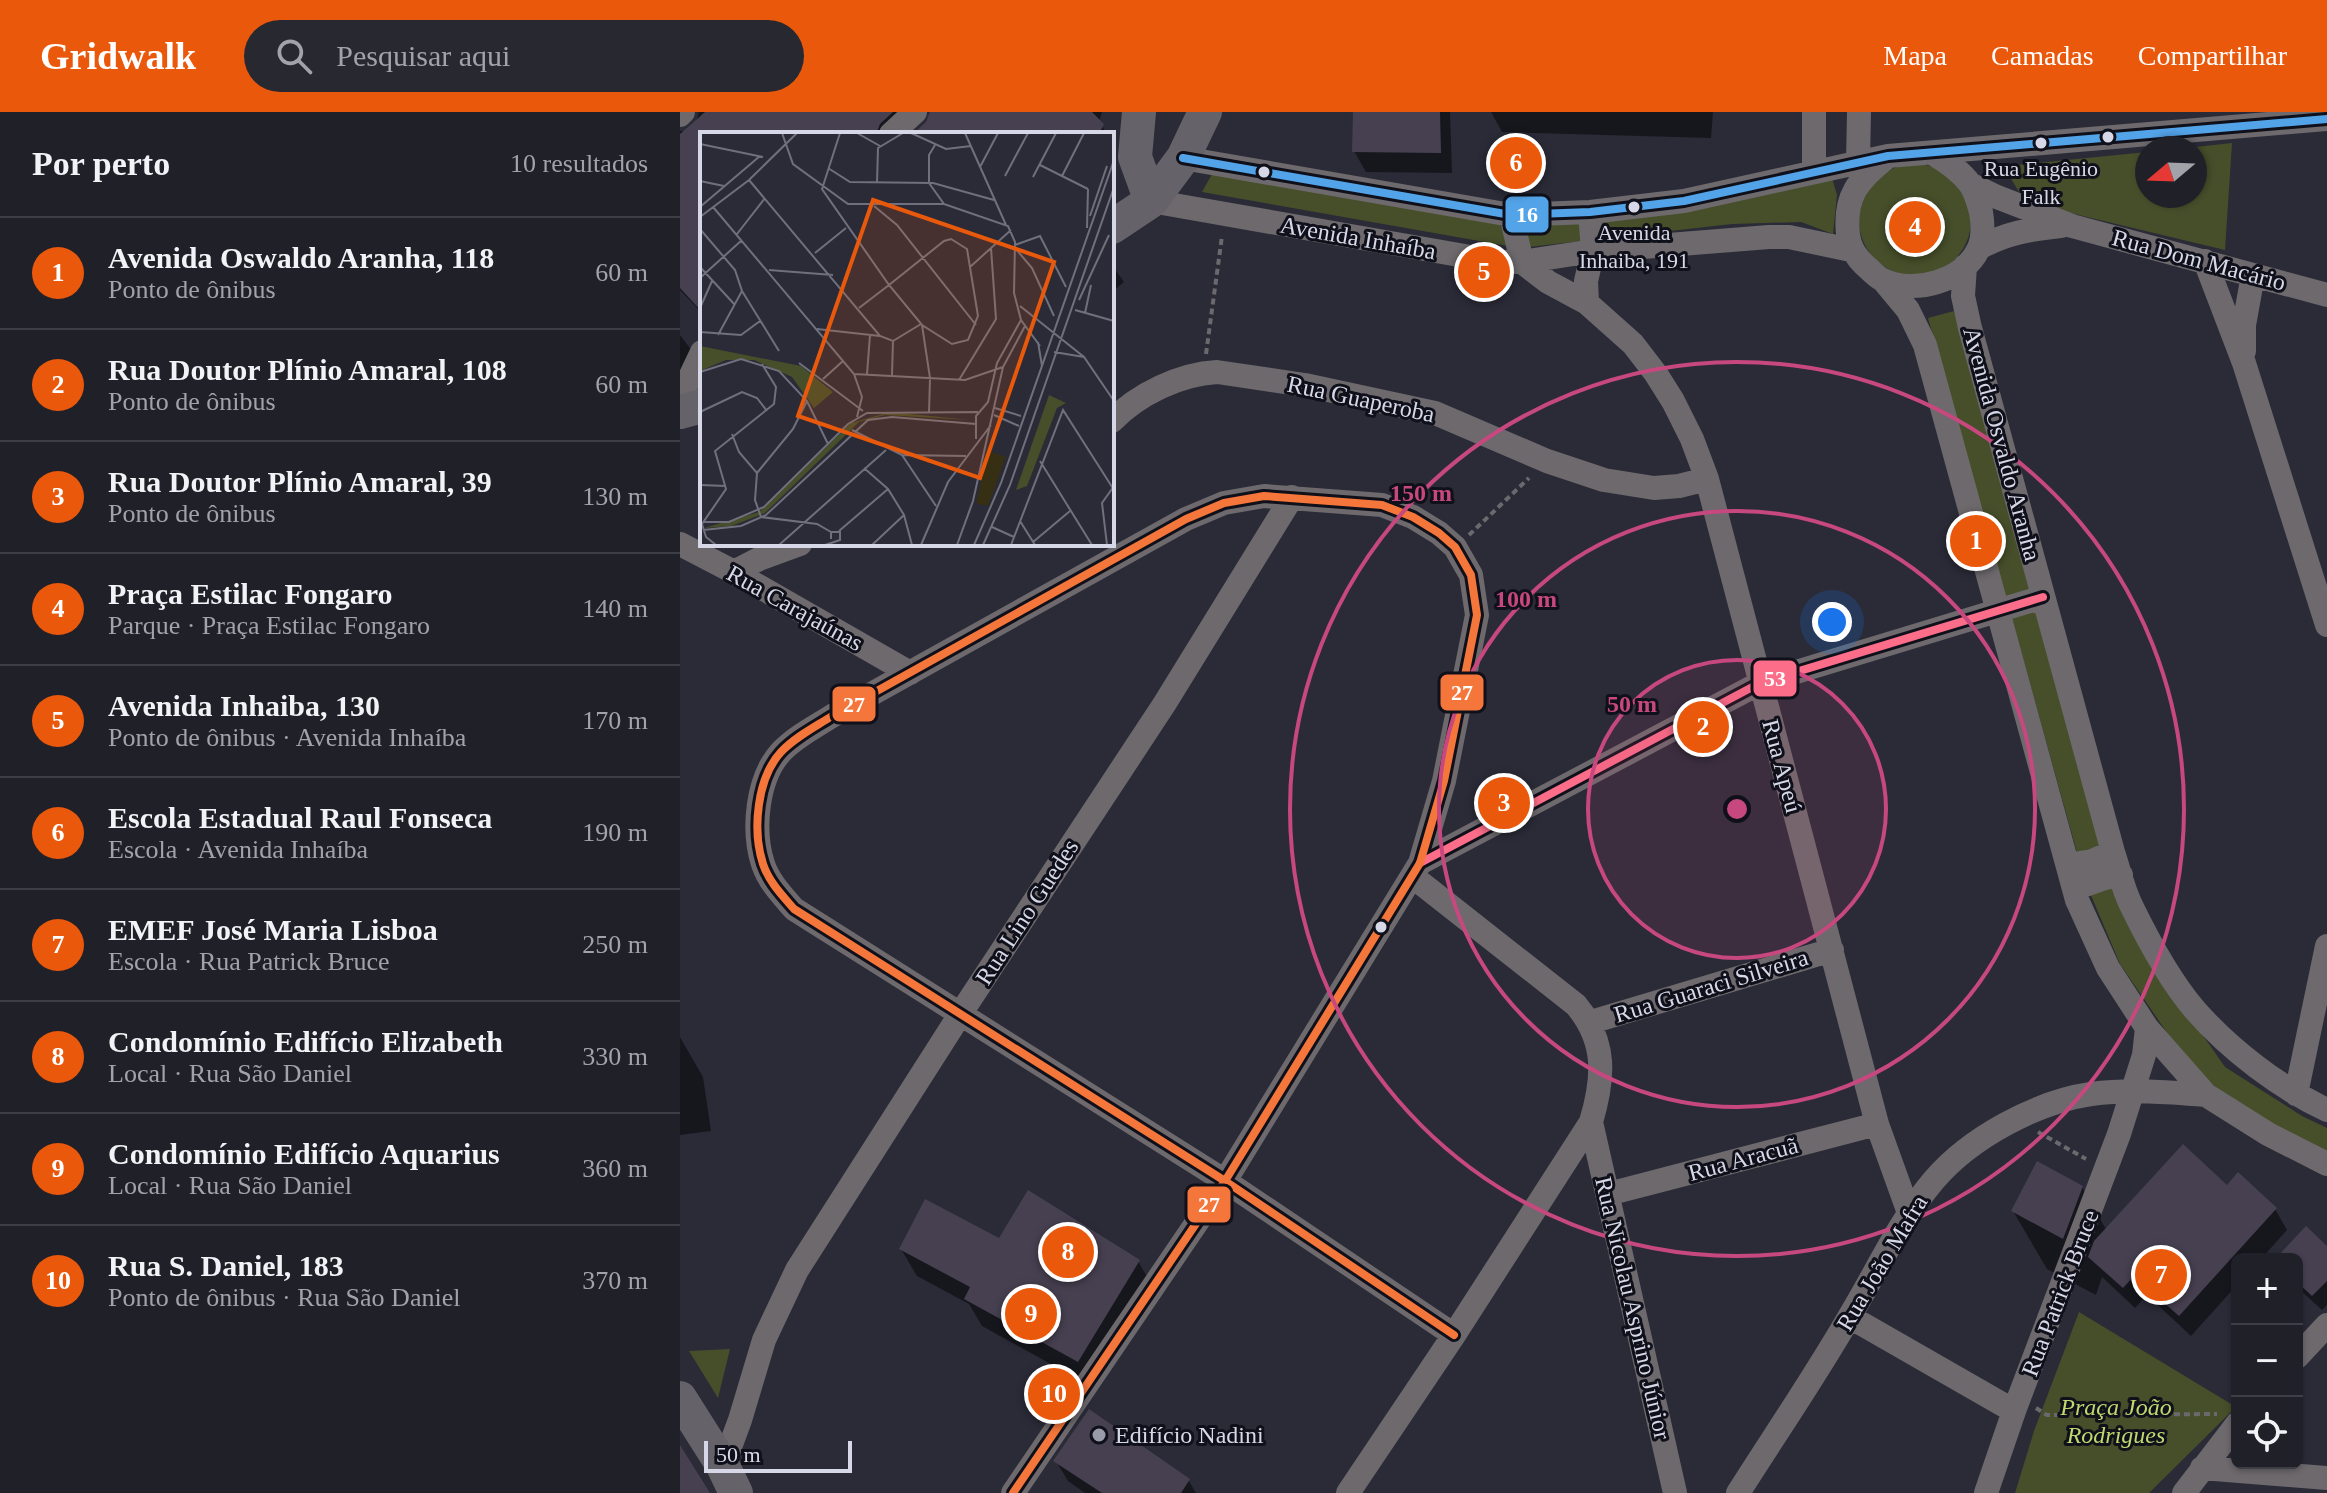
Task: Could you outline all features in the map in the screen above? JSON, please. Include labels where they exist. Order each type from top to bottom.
[{"type":"main road","points":[[1114,151],[1131,112]]},
{"type":"main road","points":[[1139,112],[1135,157],[1151,201]]},
{"type":"main road","points":[[1114,226],[1151,201],[1183,158],[1205,112]]},
{"type":"main road","points":[[680,412],[700,407]]},
{"type":"main road","points":[[680,1398],[729,1480]]},
{"type":"street","points":[[893,132],[915,112]]},
{"type":"street","points":[[1814,112],[1814,172]]},
{"type":"street","points":[[1858,162],[1859,112]]},
{"type":"street","points":[[1932,153],[1952,166],[1970,184],[1978,198],[1984,227],[1972,257],[1949,277],[1933,284],[1909,287],[1883,280],[1865,267],[1851,250],[1846,213],[1855,188],[1869,171],[1888,156],[2327,119]]},
{"type":"street","name":"Avenida Inhaíba","points":[[1183,158],[1511,215],[1590,212],[1684,201],[1888,156]]},
{"type":"street","name":"Rua Dom Macário","points":[[1970,184],[2072,226],[2327,295]]},
{"type":"street","name":"Avenida Inhaíba","points":[[1151,201],[1499,262],[1522,262],[1593,251],[1789,237],[1851,250]]},
{"type":"street","points":[[1587,303],[1586,281],[1593,251],[1590,212]]},
{"type":"street","points":[[1511,215],[1522,262]]},
{"type":"street","name":"Rua Dom Macário","points":[[1972,257],[2009,234],[2072,226]]},
{"type":"street","name":"Avenida Osvaldo Aranha","points":[[1972,257],[1963,296],[1970,328],[2130,903],[2158,956],[2194,1009],[2266,1074],[2327,1110]]},
{"type":"street","points":[[2205,261],[2244,363],[2327,625]]},
{"type":"street","name":"Rua Apeú","points":[[1522,262],[1548,282],[1587,303],[1633,344],[1673,401],[1692,439],[1707,479],[1877,1124],[1909,1213]]},
{"type":"street","points":[[2244,363],[2244,325],[2253,275]]},
{"type":"street","name":"Avenida Osvaldo Aranha","points":[[1883,280],[1908,310],[1925,345],[2082,911],[2108,968],[2147,1028],[2206,1095]]},
{"type":"street","points":[[680,398],[700,356]]},
{"type":"street","name":"Rua Guaperoba","points":[[1114,419],[1141,397],[1169,384],[1204,372],[1217,372],[1305,385],[1410,406],[1435,413],[1547,461],[1604,480],[1654,488],[1707,479]]},
{"type":"street","points":[[1013,1493],[1225,1181],[1416,869],[1444,781],[1477,615],[1471,575],[1455,547],[1413,517],[1382,505],[1292,497],[1242,499],[1205,510],[810,729],[781,752],[771,766],[762,791],[758,823],[763,865],[773,886],[794,909],[1225,1181],[1454,1335]]},
{"type":"street","name":"Rua Lino Guedes","points":[[729,1480],[737,1430],[764,1340],[797,1270],[1165,703],[1292,497]]},
{"type":"street","name":"Rua Carajaúnas","points":[[680,544],[910,673]]},
{"type":"street","points":[[734,572],[795,546]]},
{"type":"street","points":[[1416,869],[1760,683],[2043,597]]},
{"type":"street","points":[[2071,877],[2092,861],[2117,864]]},
{"type":"street","points":[[1348,1493],[1591,1122],[1598,1101],[1600,1055],[1591,1022],[1576,1005],[1416,869]]},
{"type":"street","points":[[2296,1094],[2327,946]]},
{"type":"street","name":"Rua Guaraci Silveira","points":[[1591,1022],[1832,950]]},
{"type":"street","points":[[2131,1091],[2144,1055],[2147,1028]]},
{"type":"street","name":"Rua João Mafra","points":[[1738,1493],[1850,1317],[1909,1213],[1935,1179],[1956,1159],[1998,1129],[2046,1106],[2089,1095],[2131,1091],[2206,1095]]},
{"type":"street","name":"Rua Patrick Bruce","points":[[1986,1493],[2105,1171],[2131,1091]]},
{"type":"street","points":[[2206,1095],[2268,1134],[2327,1164]]},
{"type":"street","name":"Rua Nicolau Asprino Júnior","points":[[1591,1122],[1675,1493]]},
{"type":"street","name":"Rua Aracuã","points":[[1608,1194],[1877,1124]]},
{"type":"street","points":[[1850,1317],[2017,1405]]},
{"type":"street","points":[[2303,1351],[2327,1325]]},
{"type":"street","points":[[2184,1493],[2229,1419]]},
{"type":"street","points":[[2202,1468],[2327,1478]]},
{"type":"path","points":[[1204,372],[1222,230]]},
{"type":"path","points":[[1462,542],[1547,461]]},
{"type":"path","points":[[2017,1120],[2105,1171]]},
{"type":"path","points":[[2017,1405],[2047,1415],[2229,1419]]},
{"type":"green space","points":[[2232,143],[2225,250],[2025,202],[2010,177],[2017,165],[2135,153],[2135,208],[2207,208],[2207,146]]},
{"type":"green space","points":[[1915,164],[1936,168],[1955,180],[1967,199],[1971,220],[1967,241],[1955,260],[1936,272],[1915,276],[1894,272],[1875,260],[1863,241],[1859,220],[1863,199],[1875,180],[1894,168]]},
{"type":"green space","points":[[1212,174],[1499,224],[1832,178],[1837,195],[1833,234],[1801,222],[1732,224],[1519,248],[1202,192]]},
{"type":"green space","points":[[1954,311],[2110,874],[2144,951],[2225,1067],[2302,1116],[2327,1128],[2327,1156],[2251,1118],[2212,1084],[2170,1037],[2120,964],[2085,881],[1928,318]]},
{"type":"green space","name":"Praça João Rodrigues","points":[[2079,1312],[2231,1404],[2231,1412],[2149,1493],[2015,1493],[2034,1431]]},
{"type":"green space","points":[[730,1349],[718,1398],[689,1351]]},
{"type":"building","points":[[705,112],[893,112],[880,124],[877,132],[700,132],[700,310],[680,288],[680,134]]},
{"type":"building","points":[[930,112],[1092,112],[1104,124],[1100,132],[915,132],[926,122]]},
{"type":"building","points":[[1353,112],[1440,112],[1441,153],[1352,152]]},
{"type":"building","points":[[2183,1144],[2227,1185],[2238,1172],[2277,1208],[2236,1253],[2231,1253],[2231,1259],[2179,1316],[2134,1276],[2123,1288],[2088,1257],[2094,1241]]},
{"type":"building","points":[[2037,1161],[2083,1186],[2063,1239],[2011,1211]]},
{"type":"building","points":[[1028,1190],[1140,1260],[1078,1362],[964,1299],[970,1287],[899,1249],[925,1199],[999,1238]]},
{"type":"building","points":[[2306,1226],[2327,1246],[2327,1281],[2312,1296],[2303,1288],[2303,1253],[2281,1253]]},
{"type":"building","name":"Edifício Nadini","points":[[1089,1409],[1190,1479],[1181,1493],[1102,1493],[1053,1461]]},
{"type":"building","points":[[680,1445],[710,1493],[680,1493]]},
{"type":"transit line","name":"16","points":[[1183,158],[1511,215],[1590,212],[1684,201],[1888,156],[2327,119]]},
{"type":"transit line","name":"27","points":[[1013,1493],[1225,1181],[1420,863],[1444,781],[1477,615],[1471,575],[1455,547],[1413,517],[1382,505],[1264,496],[1224,503],[1186,519],[832,716],[792,742],[773,763],[762,790],[758,836],[763,864],[772,882],[794,909],[1225,1181],[1454,1335]]},
{"type":"transit line","name":"53","points":[[1420,863],[1760,683],[2043,597]]},
{"type":"place","name":"Rua Eugênio Falk","points":[[2041,143]]},
{"type":"place","name":"Escola Estadual Raul Fonseca","points":[[1516,163]]},
{"type":"place","name":"Avenida Inhaiba, 191","points":[[1634,207]]},
{"type":"place","name":"Praça Estilac Fongaro","points":[[1915,227]]},
{"type":"place","name":"Avenida Inhaiba, 130","points":[[1484,272]]},
{"type":"place","name":"Avenida Oswaldo Aranha, 118","points":[[1976,541]]},
{"type":"place","name":"Rua Doutor Plínio Amaral, 108","points":[[1703,727]]},
{"type":"place","name":"Rua Doutor Plínio Amaral, 39","points":[[1504,803]]},
{"type":"place","name":"Condomínio Edifício Elizabeth","points":[[1068,1252]]},
{"type":"place","name":"EMEF José Maria Lisboa","points":[[2161,1275]]},
{"type":"place","name":"Condomínio Edifício Aquarius","points":[[1031,1314]]},
{"type":"place","name":"Rua S. Daniel, 183","points":[[1054,1394]]},
{"type":"place","name":"Edifício Nadini","points":[[1099,1435]]}]
